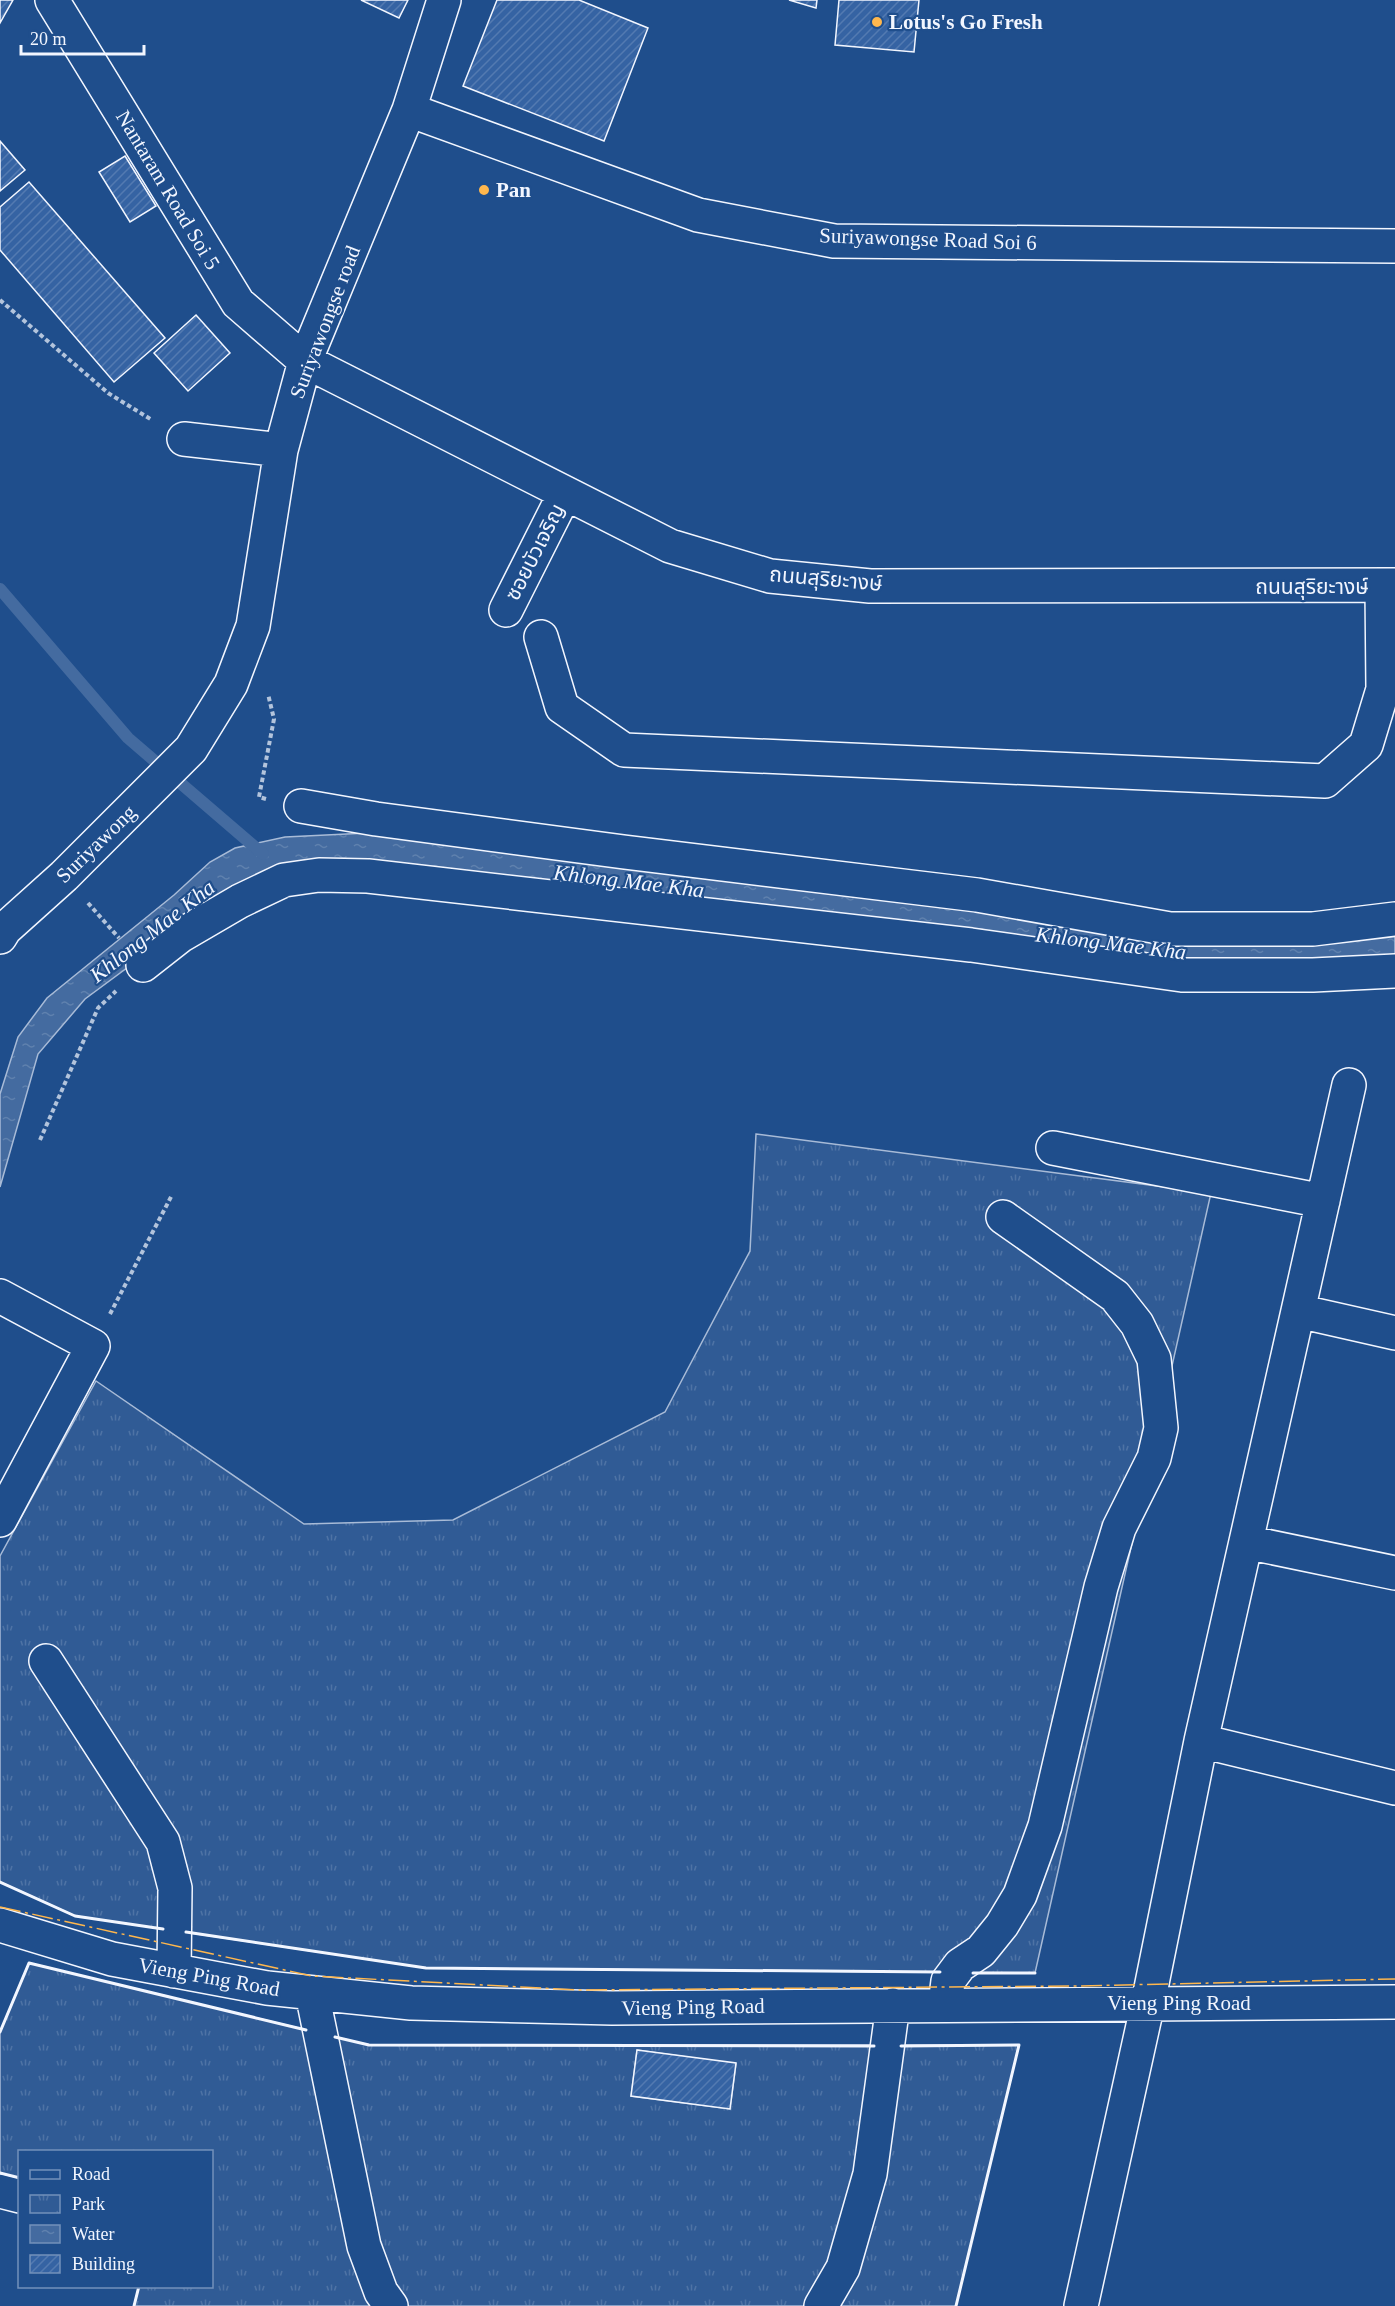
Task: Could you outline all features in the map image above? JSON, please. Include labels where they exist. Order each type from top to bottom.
[{"type":"street","name":"Nantaram Road Soi 5","points":[[52,0],[238,303],[305,361]]},
{"type":"street","name":"Suriyawongse road","points":[[191,749],[231,684],[253,626],[281,450],[305,361],[409,110],[444,0]]},
{"type":"street","name":"Suriyawongse Road Soi 6","points":[[409,110],[698,215],[834,241],[1395,246]]},
{"type":"street","name":"ถนนสุริยะางษ์","points":[[305,361],[564,495],[670,546],[770,576],[870,585],[1388,586]]},
{"type":"street","points":[[184,439],[281,450]]},
{"type":"street","name":"ซอยบัวเจริญ","points":[[506,610],[564,495]]},
{"type":"street","points":[[541,638],[562,707],[624,750],[1325,781],[1366,746],[1383,688],[1388,586]]},
{"type":"street","name":"Suriyawong","points":[[2,930],[118,824],[191,749]]},
{"type":"street","points":[[301,806],[376,819],[624,852],[977,895],[1170,929],[1313,929],[1395,919]]},
{"type":"street","points":[[143,965],[180,936],[240,901],[284,880],[319,875],[368,876],[971,945],[1182,975],[1313,975],[1395,971]]},
{"type":"street","points":[[1081,2306],[1148,2003],[1202,1742],[1348,1085]]},
{"type":"street","points":[[1053,1148],[1323,1201]]},
{"type":"street","points":[[945,2005],[948,1981],[960,1965],[981,1950],[1002,1925],[1020,1894],[1045,1826],[1101,1587],[1119,1528],[1154,1458],[1161,1428],[1154,1359],[1137,1324],[1115,1296],[1003,1217]]},
{"type":"street","points":[[0,1296],[93,1346],[0,1520]]},
{"type":"street","points":[[1298,1311],[1395,1333]]},
{"type":"street","points":[[1246,1542],[1395,1573]]},
{"type":"street","points":[[46,1661],[163,1842],[175,1888],[174,1971]]},
{"type":"street","points":[[1202,1742],[1395,1788]]},
{"type":"street","name":"Vieng Ping Road","points":[[0,1925],[112,1959],[174,1971],[267,1988],[411,2003],[612,2008],[1395,2002]]},
{"type":"street","points":[[312,1993],[364,2246],[381,2292],[391,2306]]},
{"type":"street","points":[[821,2306],[843,2268],[870,2174],[893,2006]]},
{"type":"street","points":[[0,2191],[18,2196]]},
{"type":"path","points":[[0,300],[108,393],[184,439]]},
{"type":"path","points":[[259,797],[274,719],[266,684]]},
{"type":"path","points":[[40,1140],[98,1008],[143,965]]},
{"type":"path","points":[[93,1346],[172,1195]]},
{"type":"green space","points":[[756,1134],[1211,1193],[1035,1973],[426,1968],[75,1916],[0,1882],[0,1556],[96,1381],[304,1524],[453,1520],[665,1412],[750,1251]]},
{"type":"green space","points":[[29,1963],[369,2045],[1019,2045],[956,2306],[134,2306],[139,2288],[213,2288],[213,2150],[18,2150],[18,2178],[0,2173],[0,2032]],"holes":[[[637,2050],[736,2064],[730,2109],[631,2096]]]},
{"type":"water","name":"Khlong Mae Kha","points":[[367,833],[968,904],[1395,929],[1395,963],[1182,969],[355,862],[177,931],[85,999],[38,1054],[0,1187],[0,1094],[18,1037],[47,998],[174,895],[210,862],[235,848],[285,837]]},
{"type":"building","points":[[0,0],[13,0],[0,23]]},
{"type":"building","points":[[361,0],[408,0],[399,18]]},
{"type":"building","points":[[497,0],[579,0],[648,28],[604,141],[463,86]]},
{"type":"building","points":[[789,0],[817,0],[816,8]]},
{"type":"building","name":"Lotus's Go Fresh","points":[[839,0],[919,0],[914,52],[835,45]]},
{"type":"building","points":[[0,141],[25,170],[0,191]]},
{"type":"building","points":[[125,156],[156,206],[130,222],[99,172]]},
{"type":"building","points":[[29,182],[165,338],[114,382],[0,250],[0,207]]},
{"type":"building","points":[[196,315],[230,353],[188,391],[154,353]]},
{"type":"building","points":[[637,2050],[736,2063],[730,2109],[631,2096]]},
{"type":"waterway","points":[[0,589],[128,738],[263,854]]},
{"type":"wall","points":[[0,1882],[75,1916],[163,1929]]},
{"type":"wall","points":[[186,1932],[426,1968],[940,1972]]},
{"type":"wall","points":[[0,2032],[29,1963],[306,2030]]},
{"type":"wall","points":[[973,1973],[1035,1973]]},
{"type":"wall","points":[[335,2037],[369,2045],[874,2046]]},
{"type":"wall","points":[[901,2046],[1019,2045],[956,2306]]},
{"type":"wall","points":[[0,2173],[18,2178]]},
{"type":"wall","points":[[134,2306],[138,2288]]},
{"type":"power","points":[[0,1907],[312,1976],[579,1990],[1076,1986],[1395,1979]]},
{"type":"place","name":"Lotus's Go Fresh","points":[[877,22]]},
{"type":"place","name":"Pan","points":[[484,190]]}]
